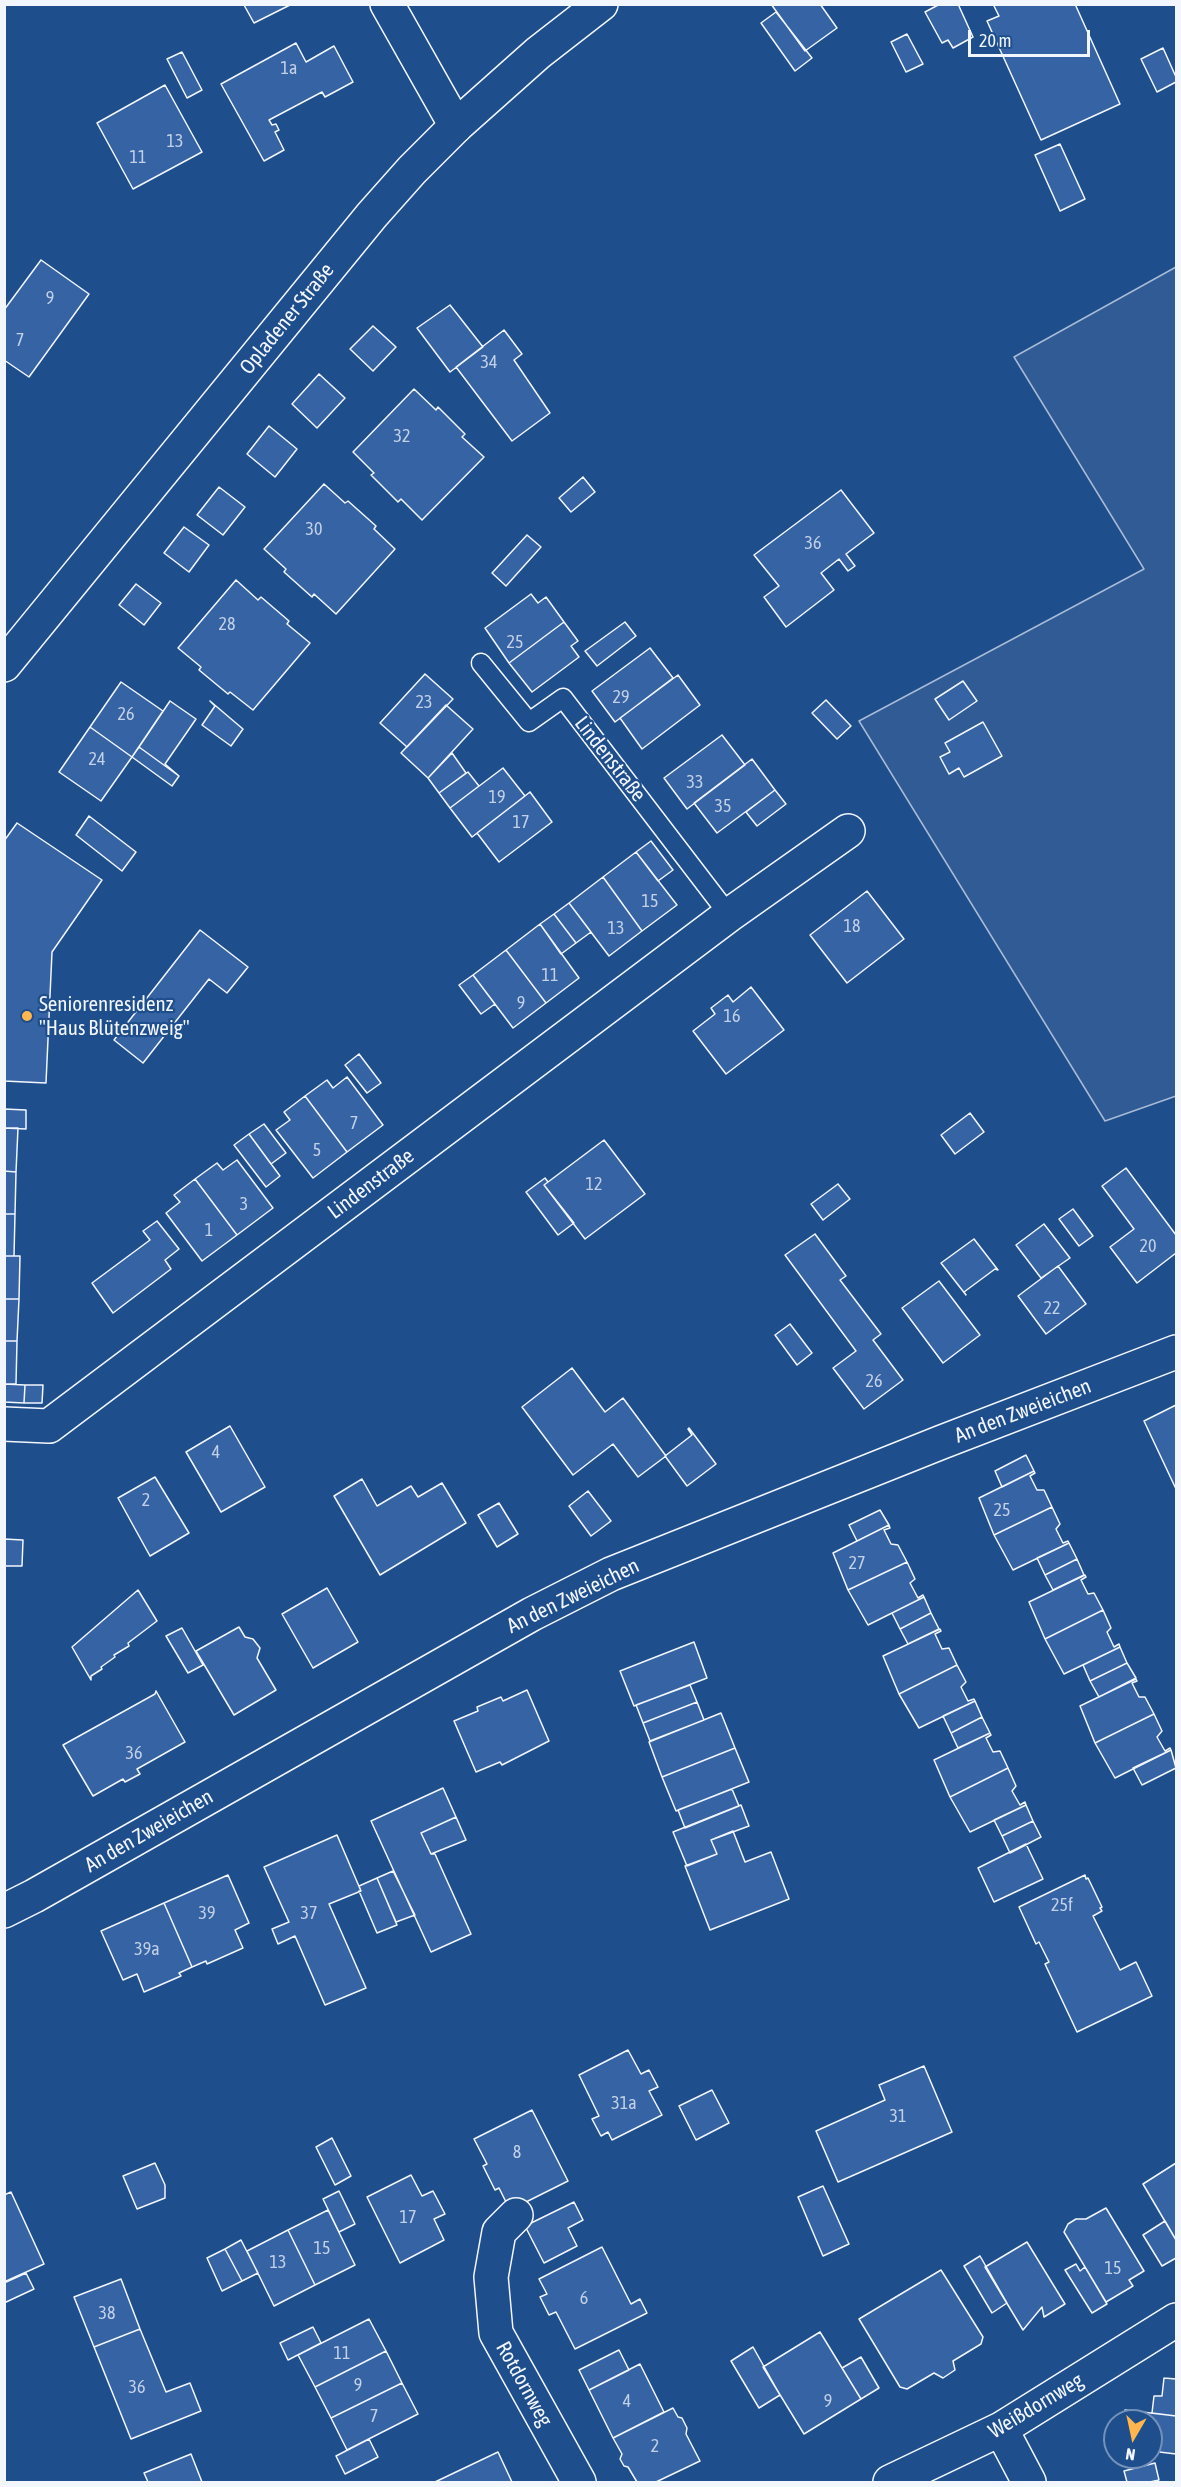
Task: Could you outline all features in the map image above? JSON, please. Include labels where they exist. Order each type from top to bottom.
[{"type":"street","points":[[387,4],[456,126]]},
{"type":"street","name":"Opladener Straße","points":[[4,665],[372,215],[412,170],[456,126],[538,53],[601,4]]},
{"type":"street","name":"Lindenstraße","points":[[4,1424],[49,1426],[729,915],[848,831]]},
{"type":"street","name":"An den Zweieichen","points":[[4,1911],[532,1614],[611,1574],[942,1442],[1176,1352]]},
{"type":"street","name":"Rotdornweg","points":[[516,2216],[499,2232],[491,2277],[496,2333],[579,2482]]},
{"type":"street","name":"Weißdornweg","points":[[890,2482],[1001,2429],[1176,2320]]},
{"type":"street","points":[[1001,2429],[1029,2482]]},
{"type":"lane","name":"Lindenstraße","points":[[481,663],[529,722],[563,698],[729,915]]},
{"type":"shaded area","points":[[1176,267],[1176,1096],[1105,1121],[859,721],[1144,569],[1014,357]]},
{"type":"building","points":[[244,4],[292,4],[254,23],[244,5]]},
{"type":"building","points":[[771,4],[820,4],[837,28],[805,51]]},
{"type":"building","points":[[940,4],[958,4],[973,37],[953,48],[948,40],[942,43],[925,12]]},
{"type":"building","points":[[993,4],[1075,4],[1120,104],[1041,140],[987,21],[999,16]]},
{"type":"building","points":[[776,12],[812,58],[795,71],[761,23]]},
{"type":"building","points":[[907,34],[923,64],[906,72],[891,42]]},
{"type":"building","points":[[296,43],[306,62],[334,46],[353,82],[325,97],[322,92],[269,120],[272,125],[276,124],[279,130],[275,132],[284,150],[264,161],[221,84]]},
{"type":"building","points":[[1163,48],[1176,82],[1157,92],[1141,59]]},
{"type":"building","points":[[182,52],[202,90],[187,98],[167,59]]},
{"type":"building","points":[[165,85],[202,152],[133,189],[97,123]]},
{"type":"building","points":[[1060,144],[1085,199],[1060,211],[1035,155]]},
{"type":"building","points":[[41,260],[89,294],[29,377],[4,360],[4,310]]},
{"type":"building","points":[[450,305],[483,347],[450,372],[417,328]]},
{"type":"building","points":[[373,326],[396,347],[373,371],[350,349]]},
{"type":"building","points":[[504,330],[522,354],[514,360],[550,413],[512,441],[456,367]]},
{"type":"building","points":[[319,374],[345,398],[317,428],[292,404]]},
{"type":"building","points":[[414,389],[436,410],[438,407],[465,434],[462,437],[484,457],[422,520],[401,499],[398,502],[371,475],[374,473],[353,452]]},
{"type":"building","points":[[269,426],[297,449],[275,477],[247,454]]},
{"type":"building","points":[[583,477],[595,492],[571,512],[559,498]]},
{"type":"building","points":[[324,484],[345,503],[348,501],[376,526],[374,529],[395,549],[336,614],[314,594],[312,597],[284,572],[286,569],[264,549]]},
{"type":"building","points":[[219,487],[245,507],[223,535],[197,515]]},
{"type":"building","points":[[841,490],[874,533],[846,554],[855,566],[848,571],[839,559],[821,573],[834,590],[786,627],[764,597],[779,586],[754,555]]},
{"type":"building","points":[[184,527],[209,545],[189,572],[164,553]]},
{"type":"building","points":[[527,535],[541,547],[506,586],[492,573]]},
{"type":"building","points":[[236,580],[258,600],[261,597],[289,621],[287,624],[310,643],[253,710],[230,692],[228,694],[199,670],[201,667],[178,648]]},
{"type":"building","points":[[136,584],[161,603],[144,625],[119,605]]},
{"type":"building","points":[[531,594],[538,603],[546,597],[564,622],[509,663],[485,628]]},
{"type":"building","points":[[564,622],[578,641],[571,646],[579,657],[532,692],[509,663]]},
{"type":"building","points":[[625,622],[636,636],[597,666],[585,651]]},
{"type":"building","points":[[650,648],[673,678],[615,722],[592,691]]},
{"type":"building","points":[[425,674],[453,699],[407,747],[380,723]]},
{"type":"building","points":[[678,675],[700,705],[642,749],[620,718]]},
{"type":"building","points":[[963,681],[977,701],[949,720],[935,699]]},
{"type":"building","points":[[121,682],[163,711],[132,757],[90,727]]},
{"type":"building","points":[[826,700],[851,726],[837,739],[812,713]]},
{"type":"building","points":[[170,701],[196,719],[165,764],[179,776],[139,747]]},
{"type":"building","points":[[210,701],[243,729],[231,746],[202,725],[215,706]]},
{"type":"building","points":[[446,705],[473,729],[428,778],[401,753]]},
{"type":"building","points":[[983,722],[1002,756],[964,777],[959,768],[949,774],[940,757],[950,752],[945,743]]},
{"type":"building","points":[[90,727],[132,757],[101,801],[59,772]]},
{"type":"building","points":[[722,735],[745,765],[687,809],[664,778]]},
{"type":"building","points":[[139,747],[179,776],[172,786],[132,757]]},
{"type":"building","points":[[452,753],[466,773],[439,793],[428,778]]},
{"type":"building","points":[[752,759],[775,790],[717,833],[694,803]]},
{"type":"building","points":[[503,768],[525,796],[472,837],[450,808]]},
{"type":"building","points":[[468,772],[479,786],[450,808],[439,793]]},
{"type":"building","points":[[775,790],[786,804],[757,826],[746,812]]},
{"type":"building","points":[[530,792],[552,822],[499,862],[477,833]]},
{"type":"building","points":[[89,816],[136,852],[122,871],[76,835]]},
{"type":"building","name":"Seniorenresidenz \"Haus Blütenzweig\"","points":[[17,823],[102,880],[52,952],[46,1083],[4,1081],[4,841]]},
{"type":"building","points":[[651,841],[673,870],[658,881],[636,852]]},
{"type":"building","points":[[636,852],[677,905],[642,931],[603,877]]},
{"type":"building","points":[[603,877],[642,931],[609,956],[569,903]]},
{"type":"building","points":[[867,891],[904,939],[847,983],[810,935]]},
{"type":"building","points":[[569,903],[591,932],[576,943],[554,914]]},
{"type":"building","points":[[554,914],[576,943],[561,954],[540,924]]},
{"type":"building","points":[[540,924],[579,978],[546,1003],[506,950]]},
{"type":"building","points":[[200,930],[248,967],[227,993],[209,979],[143,1063],[114,1040]]},
{"type":"building","points":[[506,950],[546,1003],[513,1028],[473,975]]},
{"type":"building","points":[[473,975],[495,1004],[481,1014],[459,985]]},
{"type":"building","points":[[751,987],[784,1030],[726,1074],[693,1031],[715,1014],[711,1008],[728,995],[733,1002]]},
{"type":"building","points":[[359,1054],[381,1083],[367,1093],[345,1065]]},
{"type":"building","points":[[347,1077],[383,1125],[347,1152],[305,1096],[327,1080],[333,1088]]},
{"type":"building","points":[[305,1096],[347,1152],[313,1178],[276,1130],[290,1120],[284,1112]]},
{"type":"building","points":[[4,1109],[26,1110],[26,1129],[4,1128]]},
{"type":"building","points":[[970,1113],[984,1132],[955,1154],[941,1135]]},
{"type":"building","points":[[264,1124],[286,1153],[271,1164],[249,1134]]},
{"type":"building","points":[[4,1128],[18,1128],[16,1172],[4,1171]]},
{"type":"building","points":[[249,1134],[280,1176],[266,1187],[234,1145]]},
{"type":"building","points":[[604,1140],[645,1194],[585,1239],[544,1185]]},
{"type":"building","points":[[237,1160],[273,1208],[237,1235],[195,1179],[217,1163],[223,1170]]},
{"type":"building","points":[[1126,1168],[1176,1235],[1176,1253],[1137,1283],[1110,1247],[1134,1229],[1102,1186]]},
{"type":"building","points":[[4,1171],[16,1172],[15,1214],[4,1214]]},
{"type":"building","points":[[545,1178],[548,1182],[544,1185],[574,1223],[558,1235],[526,1192]]},
{"type":"building","points":[[195,1179],[237,1235],[202,1261],[166,1213],[180,1202],[174,1195]]},
{"type":"building","points":[[838,1184],[850,1199],[823,1220],[811,1204]]},
{"type":"building","points":[[1073,1209],[1093,1236],[1079,1246],[1059,1219]]},
{"type":"building","points":[[4,1214],[15,1214],[14,1256],[4,1256]]},
{"type":"building","points":[[157,1221],[179,1249],[165,1260],[171,1269],[113,1313],[92,1283],[150,1240],[143,1231]]},
{"type":"building","points":[[1044,1224],[1070,1258],[1041,1278],[1016,1245]]},
{"type":"building","points":[[815,1234],[846,1276],[840,1280],[881,1334],[873,1340],[903,1380],[864,1409],[833,1368],[856,1351],[785,1255]]},
{"type":"building","points":[[974,1239],[998,1270],[995,1269],[964,1292],[966,1295],[941,1263]]},
{"type":"building","points":[[4,1256],[20,1256],[19,1299],[4,1299]]},
{"type":"building","points":[[1058,1266],[1086,1304],[1046,1334],[1018,1296]]},
{"type":"building","points":[[939,1281],[980,1335],[943,1363],[902,1308]]},
{"type":"building","points":[[4,1299],[19,1299],[17,1341],[4,1341]]},
{"type":"building","points":[[790,1324],[812,1353],[797,1365],[775,1335]]},
{"type":"building","points":[[4,1341],[17,1341],[16,1384],[4,1384]]},
{"type":"building","points":[[572,1368],[605,1412],[623,1398],[666,1456],[638,1477],[613,1444],[573,1475],[522,1407]]},
{"type":"building","points":[[4,1384],[25,1385],[24,1403],[4,1402]]},
{"type":"building","points":[[25,1385],[43,1385],[42,1403],[24,1403]]},
{"type":"building","points":[[1176,1405],[1176,1489],[1144,1421]]},
{"type":"building","points":[[230,1426],[265,1487],[221,1512],[186,1452]]},
{"type":"building","points":[[689,1428],[716,1464],[687,1486],[665,1456],[692,1435]]},
{"type":"building","points":[[1026,1455],[1034,1471],[1002,1487],[995,1471]]},
{"type":"building","points":[[1034,1471],[1035,1473],[1030,1476],[1037,1490],[1044,1490],[1052,1507],[994,1535],[979,1498]]},
{"type":"building","points":[[155,1477],[189,1533],[150,1556],[118,1498]]},
{"type":"building","points":[[362,1479],[377,1506],[411,1486],[418,1497],[442,1483],[466,1523],[380,1575],[334,1496]]},
{"type":"building","points":[[588,1491],[611,1521],[591,1536],[569,1506]]},
{"type":"building","points":[[499,1503],[518,1534],[497,1547],[478,1515]]},
{"type":"building","points":[[1052,1507],[1060,1524],[1056,1529],[1063,1543],[1068,1541],[1069,1543],[1013,1570],[994,1535]]},
{"type":"building","points":[[880,1510],[889,1525],[857,1541],[849,1525]]},
{"type":"building","points":[[889,1525],[890,1528],[884,1530],[891,1544],[898,1545],[907,1562],[848,1590],[833,1553]]},
{"type":"building","points":[[4,1539],[23,1540],[22,1566],[4,1566]]},
{"type":"building","points":[[1069,1543],[1077,1559],[1045,1575],[1037,1558]]},
{"type":"building","points":[[1077,1559],[1084,1575],[1053,1590],[1045,1575]]},
{"type":"building","points":[[907,1562],[915,1579],[910,1583],[918,1598],[923,1595],[924,1597],[868,1625],[848,1590]]},
{"type":"building","points":[[1085,1575],[1086,1577],[1081,1580],[1088,1594],[1094,1593],[1103,1610],[1045,1639],[1029,1602]]},
{"type":"building","points":[[327,1588],[358,1642],[313,1668],[282,1614]]},
{"type":"building","points":[[138,1590],[157,1621],[128,1643],[129,1646],[114,1655],[115,1657],[101,1667],[102,1669],[91,1676],[91,1680],[72,1647]]},
{"type":"building","points":[[924,1597],[931,1613],[900,1629],[892,1613]]},
{"type":"building","points":[[1103,1610],[1111,1628],[1107,1632],[1114,1647],[1119,1644],[1120,1647],[1064,1674],[1045,1639]]},
{"type":"building","points":[[931,1613],[939,1629],[908,1644],[900,1629]]},
{"type":"building","points":[[239,1627],[245,1637],[253,1639],[260,1648],[257,1658],[276,1690],[234,1715],[196,1651]]},
{"type":"building","points":[[182,1628],[203,1665],[188,1673],[166,1636]]},
{"type":"building","points":[[940,1629],[941,1631],[935,1634],[942,1649],[949,1648],[957,1665],[899,1694],[883,1656]]},
{"type":"building","points":[[694,1642],[707,1678],[634,1706],[620,1671]]},
{"type":"building","points":[[1120,1647],[1127,1663],[1090,1681],[1083,1665]]},
{"type":"building","points":[[1127,1663],[1136,1678],[1099,1697],[1090,1681]]},
{"type":"building","points":[[957,1665],[966,1682],[961,1687],[968,1701],[974,1699],[975,1701],[919,1728],[899,1694]]},
{"type":"building","points":[[1136,1679],[1137,1681],[1132,1683],[1139,1697],[1145,1697],[1154,1714],[1095,1743],[1080,1706]]},
{"type":"building","points":[[690,1685],[697,1702],[643,1723],[636,1705]]},
{"type":"building","points":[[527,1690],[549,1741],[502,1765],[500,1762],[476,1772],[454,1721],[478,1711],[477,1707],[501,1697],[503,1701]]},
{"type":"building","points":[[156,1691],[185,1742],[137,1769],[140,1774],[125,1782],[123,1779],[93,1796],[63,1745],[155,1694]]},
{"type":"building","points":[[975,1701],[982,1717],[951,1733],[943,1716]]},
{"type":"building","points":[[697,1702],[704,1720],[650,1741],[643,1723]]},
{"type":"building","points":[[721,1713],[735,1748],[662,1777],[649,1742]]},
{"type":"building","points":[[1154,1714],[1162,1731],[1157,1737],[1165,1751],[1170,1748],[1171,1750],[1115,1778],[1095,1743]]},
{"type":"building","points":[[982,1717],[990,1733],[958,1748],[951,1733]]},
{"type":"building","points":[[990,1733],[991,1735],[986,1738],[993,1752],[1000,1751],[1008,1768],[950,1797],[934,1760]]},
{"type":"building","points":[[735,1748],[749,1782],[676,1811],[662,1777]]},
{"type":"building","points":[[1171,1750],[1176,1768],[1142,1785],[1133,1768]]},
{"type":"building","points":[[1008,1768],[1016,1786],[1012,1791],[1020,1805],[1025,1802],[1026,1805],[970,1832],[950,1797]]},
{"type":"building","points":[[443,1788],[456,1817],[421,1833],[431,1854],[435,1854],[471,1934],[431,1952],[371,1821]]},
{"type":"building","points":[[732,1789],[739,1806],[685,1828],[678,1810]]},
{"type":"building","points":[[741,1805],[749,1826],[711,1840],[717,1854],[687,1866],[673,1832]]},
{"type":"building","points":[[1026,1805],[1033,1821],[1002,1836],[994,1820]]},
{"type":"building","points":[[456,1817],[466,1840],[431,1854],[421,1833]]},
{"type":"building","points":[[1033,1821],[1041,1837],[1010,1853],[1002,1836]]},
{"type":"building","points":[[733,1831],[745,1862],[771,1852],[789,1899],[710,1930],[685,1866],[717,1854],[711,1840]]},
{"type":"building","points":[[337,1835],[361,1891],[329,1904],[366,1988],[325,2005],[295,1936],[278,1944],[272,1929],[289,1922],[264,1867]]},
{"type":"building","points":[[1026,1844],[1043,1879],[994,1902],[978,1868]]},
{"type":"building","points":[[393,1871],[415,1915],[396,1922],[377,1878]]},
{"type":"building","points":[[228,1875],[249,1923],[235,1930],[243,1948],[207,1964],[206,1961],[192,1967],[164,1903]]},
{"type":"building","points":[[1085,1875],[1102,1907],[1100,1908],[1102,1911],[1093,1916],[1120,1970],[1136,1962],[1152,1996],[1077,2032],[1045,1964],[1049,1962],[1039,1942],[1036,1944],[1019,1907]]},
{"type":"building","points":[[377,1878],[397,1925],[377,1933],[359,1886]]},
{"type":"building","points":[[164,1903],[192,1967],[179,1973],[181,1976],[144,1992],[137,1974],[123,1980],[101,1931]]},
{"type":"building","points":[[628,2050],[641,2074],[649,2070],[658,2087],[649,2091],[662,2115],[612,2140],[608,2132],[601,2136],[592,2119],[599,2116],[579,2075]]},
{"type":"building","points":[[924,2066],[952,2132],[838,2182],[816,2131],[885,2100],[879,2085]]},
{"type":"building","points":[[712,2090],[729,2123],[696,2140],[679,2106]]},
{"type":"building","points":[[532,2110],[568,2181],[510,2210],[499,2188],[495,2190],[483,2166],[487,2164],[474,2139]]},
{"type":"building","points":[[332,2138],[351,2176],[335,2185],[316,2147]]},
{"type":"building","points":[[155,2163],[165,2185],[165,2198],[137,2209],[123,2176]]},
{"type":"building","points":[[1176,2163],[1176,2240],[1143,2184]]},
{"type":"building","points":[[411,2175],[422,2196],[433,2191],[445,2214],[434,2219],[444,2240],[400,2263],[367,2197]]},
{"type":"building","points":[[823,2186],[849,2244],[823,2256],[798,2197]]},
{"type":"building","points":[[339,2191],[355,2224],[339,2232],[323,2199]]},
{"type":"building","points":[[11,2192],[44,2264],[4,2282],[4,2195]]},
{"type":"building","points":[[574,2202],[583,2220],[568,2228],[577,2246],[544,2263],[525,2226]]},
{"type":"building","points":[[1106,2208],[1144,2271],[1129,2280],[1133,2286],[1106,2302],[1064,2232],[1068,2224],[1076,2219],[1086,2219]]},
{"type":"building","points":[[328,2210],[355,2265],[315,2285],[288,2230]]},
{"type":"building","points":[[1165,2221],[1176,2240],[1176,2258],[1162,2266],[1143,2235]]},
{"type":"building","points":[[288,2230],[315,2285],[274,2306],[247,2251]]},
{"type":"building","points":[[241,2240],[258,2273],[242,2281],[225,2249]]},
{"type":"building","points":[[1027,2242],[1065,2304],[1044,2317],[1042,2307],[1023,2330],[985,2267]]},
{"type":"building","points":[[602,2247],[631,2304],[640,2299],[647,2313],[575,2349],[556,2312],[549,2315],[540,2297],[547,2294],[539,2279]]},
{"type":"building","points":[[225,2249],[242,2281],[222,2291],[207,2258]]},
{"type":"building","points":[[980,2256],[1007,2303],[992,2313],[964,2266]]},
{"type":"building","points":[[1076,2264],[1080,2271],[1085,2267],[1107,2304],[1092,2313],[1065,2270]]},
{"type":"building","points":[[941,2270],[983,2337],[981,2344],[953,2361],[955,2370],[943,2378],[934,2373],[907,2389],[900,2387],[859,2319]]},
{"type":"building","points":[[26,2273],[34,2289],[4,2303],[4,2283]]},
{"type":"building","points":[[121,2279],[140,2329],[94,2347],[74,2297]]},
{"type":"building","points":[[369,2319],[386,2351],[315,2387],[298,2355]]},
{"type":"building","points":[[313,2327],[321,2343],[288,2360],[280,2343]]},
{"type":"building","points":[[140,2329],[166,2392],[190,2383],[201,2411],[131,2439],[94,2347]]},
{"type":"building","points":[[820,2332],[861,2399],[804,2434],[763,2367]]},
{"type":"building","points":[[753,2347],[780,2395],[759,2408],[731,2361]]},
{"type":"building","points":[[619,2350],[629,2370],[589,2390],[579,2370]]},
{"type":"building","points":[[386,2351],[402,2383],[331,2418],[315,2387]]},
{"type":"building","points":[[861,2357],[879,2388],[861,2399],[842,2368]]},
{"type":"building","points":[[640,2364],[664,2412],[613,2438],[589,2390]]},
{"type":"building","points":[[1164,2378],[1176,2379],[1176,2416],[1163,2414],[1163,2409],[1152,2409],[1154,2396],[1162,2396]]},
{"type":"building","points":[[402,2383],[418,2414],[347,2450],[331,2418]]},
{"type":"building","points":[[673,2408],[678,2417],[682,2418],[687,2428],[686,2434],[700,2461],[656,2482],[637,2482],[620,2459],[622,2454],[613,2438]]},
{"type":"building","points":[[1163,2414],[1176,2416],[1176,2454],[1163,2452]]},
{"type":"building","points":[[369,2439],[378,2457],[345,2474],[336,2456]]},
{"type":"building","points":[[498,2452],[512,2482],[435,2482]]},
{"type":"building","points":[[191,2454],[202,2482],[148,2482],[144,2473]]},
{"type":"building","points":[[1156,2469],[1159,2480],[1127,2482],[1124,2471]]},
{"type":"place","name":"Seniorenresidenz \"Haus Blütenzweig\"","points":[[27,1016]]}]
